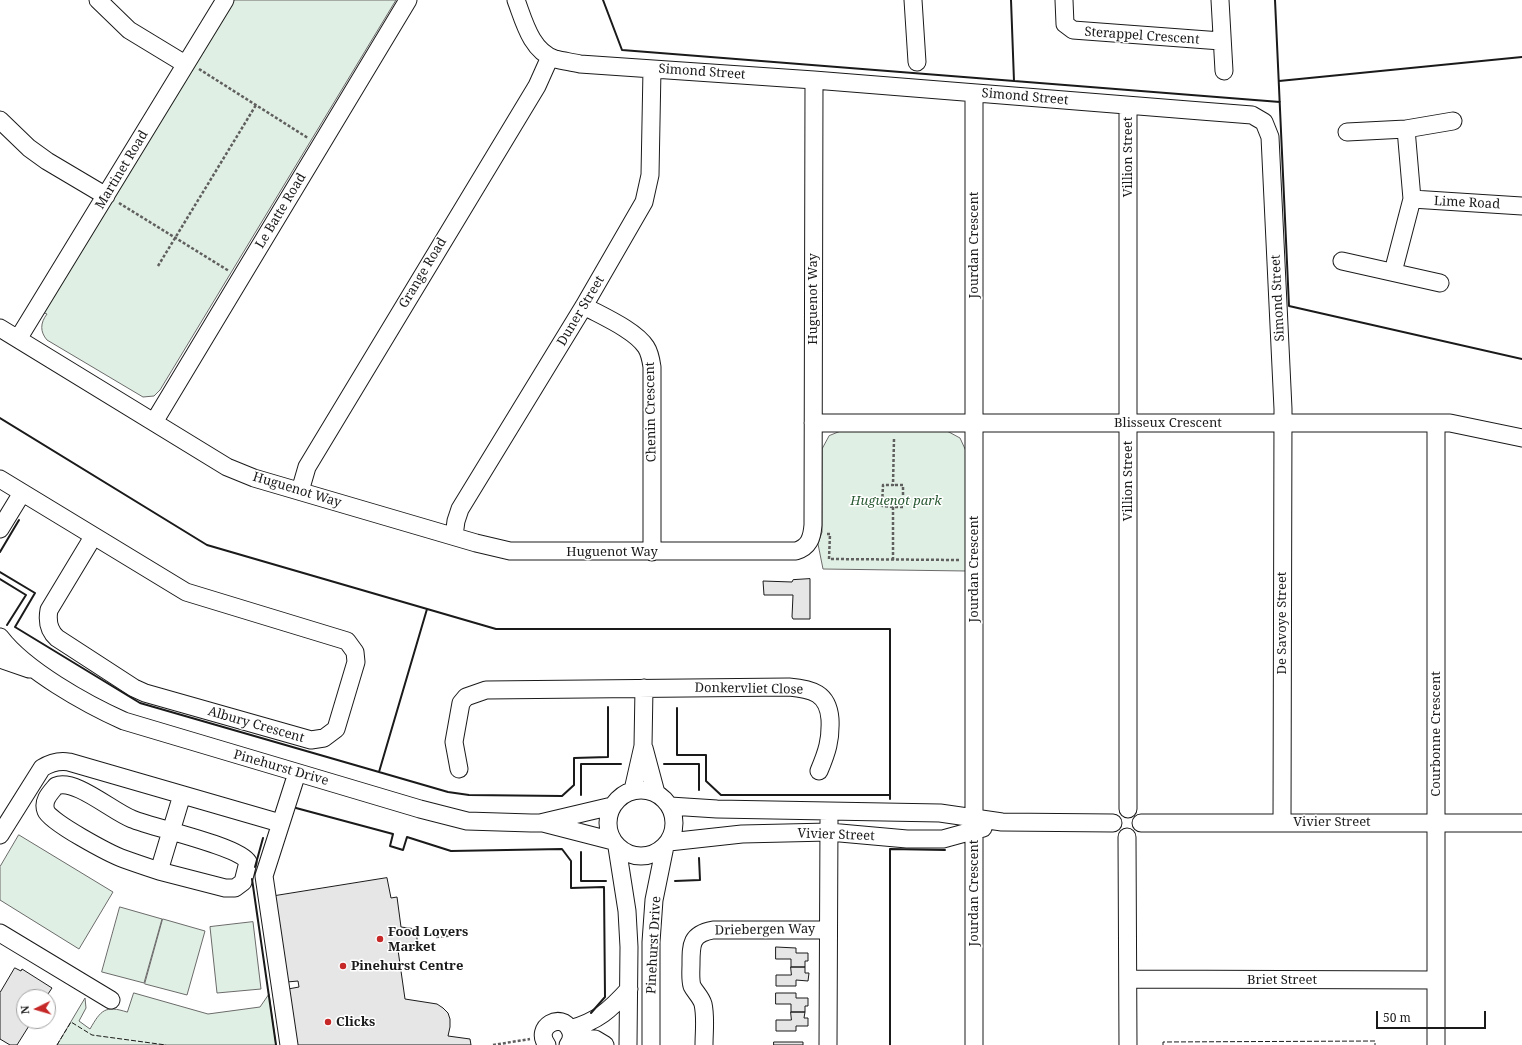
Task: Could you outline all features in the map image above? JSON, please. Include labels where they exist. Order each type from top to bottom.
[{"type":"street","points":[[98,0],[124,26],[186,63]]},
{"type":"street","name":"Martinet Road","points":[[18,339],[225,0]]},
{"type":"street","name":"Le Batte Road","points":[[154,422],[408,0]]},
{"type":"street","name":"Simond Street","points":[[516,0],[535,44],[550,57],[580,64],[814,80],[1252,115],[1261,119],[1268,127],[1270,137],[1282,383],[1282,423]]},
{"type":"street","points":[[913,0],[917,62]]},
{"type":"street","name":"Sterappel Crescent","points":[[1064,0],[1065,24],[1073,30],[1222,41]]},
{"type":"street","points":[[1220,0],[1224,71]]},
{"type":"street","name":"Grange Road","points":[[300,491],[307,466],[537,86],[550,57]]},
{"type":"street","name":"Duner Street","points":[[454,536],[457,515],[460,509],[584,306],[638,214],[647,194],[650,175],[652,69]]},
{"type":"street","name":"Huguenot Way","points":[[0,328],[227,467],[254,478],[476,543],[510,551],[796,552],[807,545],[812,534],[814,80]]},
{"type":"street","name":"Jourdan Crescent","points":[[974,93],[974,1045]]},
{"type":"street","name":"Villion Street","points":[[1128,106],[1128,809]]},
{"type":"street","points":[[0,120],[34,152],[106,196]]},
{"type":"street","points":[[1347,132],[1406,129],[1453,121]]},
{"type":"street","points":[[1393,272],[1412,199],[1406,129]]},
{"type":"street","name":"Lime Road","points":[[1412,199],[1522,206]]},
{"type":"street","points":[[1342,261],[1440,283]]},
{"type":"street","name":"Chenin Crescent","points":[[584,306],[636,336],[646,347],[650,356],[652,367],[652,552]]},
{"type":"street","name":"De Savoye Street","points":[[1282,423],[1282,822]]},
{"type":"street","name":"Courbonne Crescent","points":[[1436,423],[1436,1045]]},
{"type":"street","name":"Blisseux Crescent","points":[[813,424],[1450,423],[1471,426],[1522,438]]},
{"type":"street","name":"Albury Crescent","points":[[0,479],[93,537],[186,592],[347,641],[355,652],[356,662],[336,729],[324,738],[311,740],[145,693],[134,688],[53,635],[48,624],[49,610],[93,537]]},
{"type":"street","points":[[0,529],[22,493]]},
{"type":"street","name":"Pinehurst Drive","points":[[0,637],[35,670],[105,713],[124,721],[296,773],[467,821],[540,823],[615,844],[627,911],[629,989],[628,1045]]},
{"type":"street","name":"Pinehurst Drive","points":[[0,659],[35,670]]},
{"type":"street","name":"Donkervliet Close","points":[[459,769],[454,742],[457,720],[463,700],[472,694],[492,689],[789,687],[809,690],[817,693],[825,699],[829,707],[829,746],[818,771]]},
{"type":"street","points":[[633,790],[644,746],[644,688]]},
{"type":"street","points":[[644,746],[656,793]]},
{"type":"street","points":[[0,835],[42,768],[52,763],[69,762],[280,823]]},
{"type":"street","points":[[289,1045],[264,886],[266,866],[296,773]]},
{"type":"street","points":[[66,785],[76,788],[129,819],[171,832],[227,848],[244,858],[248,862],[243,882],[239,887],[231,889],[159,871],[122,858],[76,833],[49,816],[46,810],[45,801],[56,786],[66,785]]},
{"type":"street","points":[[633,790],[646,790],[656,793],[664,798],[670,806],[674,824],[667,844],[657,853],[641,856],[626,853],[615,844],[607,823],[612,806],[621,796],[633,790]]},
{"type":"street","points":[[159,871],[182,795]]},
{"type":"street","name":"Pinehurst Drive","points":[[540,823],[612,806]]},
{"type":"street","name":"Vivier Street","points":[[670,806],[717,809],[940,813],[974,824]]},
{"type":"street","points":[[1128,809],[1137,813],[1142,822],[1140,830],[1134,835],[1127,837],[1120,835],[1115,830],[1113,823],[1115,816],[1121,811],[1128,809]]},
{"type":"street","name":"Driebergen Way","points":[[828,1045],[829,811]]},
{"type":"street","name":"Vivier Street","points":[[667,844],[742,834],[829,832],[907,839],[942,839],[974,824],[1002,822],[1113,823]]},
{"type":"street","name":"Vivier Street","points":[[1142,822],[1522,823]]},
{"type":"street","points":[[1127,837],[1128,1045]]},
{"type":"street","name":"Pinehurst Drive","points":[[651,1045],[651,942],[654,900],[667,844]]},
{"type":"street","name":"Driebergen Way","points":[[704,1045],[704,1008],[702,1000],[692,986],[691,974],[691,949],[693,940],[697,936],[703,932],[713,930],[828,930]]},
{"type":"street","points":[[0,933],[111,1000]]},
{"type":"street","name":"Briet Street","points":[[1128,979],[1436,980]]},
{"type":"street","points":[[570,1038],[585,1025],[599,1018],[613,1007],[629,989]]},
{"type":"street","points":[[542,1042],[547,1019],[552,1022],[561,1022],[570,1038]]},
{"type":"street","points":[[570,1038],[595,1040],[604,1045]]},
{"type":"path","points":[[186,63],[321,146]]},
{"type":"path","points":[[158,266],[256,105]]},
{"type":"path","points":[[106,196],[241,279]]},
{"type":"path","points":[[893,485],[894,423]]},
{"type":"path","points":[[883,485],[903,485],[903,506],[893,506],[882,506],[883,485]]},
{"type":"path","points":[[893,506],[893,560]]},
{"type":"path","points":[[812,534],[830,534],[829,559],[974,560]]},
{"type":"path","points":[[436,937],[466,934]]},
{"type":"path","points":[[493,1045],[542,1042]]},
{"type":"green space","points":[[232,0],[396,0],[160,390],[154,396],[143,397],[47,340],[42,331],[42,324],[47,314],[42,312]]},
{"type":"green space","name":"Huguenot park","points":[[841,431],[947,431],[960,438],[966,451],[966,571],[823,569],[818,544],[822,532],[822,449],[829,436]]},
{"type":"green space","points":[[19,835],[113,892],[79,949],[0,900],[0,867]]},
{"type":"green space","points":[[120,907],[162,919],[144,983],[102,972]]},
{"type":"green space","points":[[163,919],[205,931],[187,995],[145,984]]},
{"type":"green space","points":[[253,922],[261,989],[217,993],[210,927]]},
{"type":"green space","points":[[134,993],[208,1014],[260,1007],[269,994],[276,1045],[57,1045],[85,998],[86,1008],[79,1021],[90,1029],[97,1017],[104,1011],[113,1009],[127,1012]]},
{"type":"building","points":[[810,579],[810,619],[793,619],[793,595],[764,595],[763,581],[792,582],[793,580]]},
{"type":"building","name":"Pinehurst Centre","points":[[387,878],[391,898],[397,897],[401,927],[416,929],[418,948],[398,950],[405,999],[437,1004],[443,1008],[448,1013],[450,1019],[448,1036],[470,1039],[471,1045],[297,1045],[288,989],[299,987],[298,981],[287,982],[275,896]]},
{"type":"building","points":[[776,947],[796,948],[796,953],[808,953],[808,961],[805,961],[805,967],[791,967],[791,959],[776,959]]},
{"type":"building","points":[[791,967],[805,967],[805,973],[809,973],[808,981],[796,980],[796,986],[776,986],[776,975],[791,975]]},
{"type":"building","points":[[15,968],[21,971],[22,969],[52,988],[16,989],[16,1029],[27,1029],[17,1045],[10,1045],[0,1039],[0,993]]},
{"type":"building","points":[[776,993],[796,993],[796,998],[808,998],[808,1006],[805,1006],[805,1012],[791,1012],[791,1004],[776,1004]]},
{"type":"building","points":[[791,1012],[805,1012],[804,1018],[808,1018],[808,1026],[796,1026],[796,1031],[776,1031],[776,1020],[791,1020]]},
{"type":"building","points":[[774,1042],[803,1042],[803,1045],[774,1045]]},
{"type":"fence","points":[[57,1045],[71,1022],[92,1035],[166,1045]]},
{"type":"fence","points":[[1163,1045],[1163,1042],[1375,1041],[1375,1045]]},
{"type":"wall","points":[[603,0],[622,50],[1280,102]]},
{"type":"wall","points":[[1011,0],[1014,81]]},
{"type":"wall","points":[[1275,0],[1289,306],[1522,359]]},
{"type":"wall","points":[[1279,81],[1522,57]]},
{"type":"wall","points":[[0,418],[207,545],[496,629],[890,629],[890,799]]},
{"type":"wall","points":[[0,552],[19,520]]},
{"type":"wall","points":[[0,572],[35,593],[15,627],[140,703],[379,772]]},
{"type":"wall","points":[[0,579],[26,595],[7,625]]},
{"type":"wall","points":[[427,609],[379,772],[448,792],[469,795],[562,796],[574,785],[574,758],[608,757],[608,707]]},
{"type":"wall","points":[[677,708],[677,755],[706,755],[706,781],[721,795],[890,795]]},
{"type":"wall","points":[[581,795],[581,764],[621,764]]},
{"type":"wall","points":[[664,764],[699,764],[699,790]]},
{"type":"wall","points":[[296,808],[393,834],[390,846],[403,850],[407,837],[451,851],[562,849],[571,861],[571,888],[604,887],[605,997],[591,1013]]},
{"type":"wall","points":[[255,867],[263,838]]},
{"type":"wall","points":[[890,1045],[890,849],[945,850]]},
{"type":"wall","points":[[581,852],[581,881],[606,881]]},
{"type":"wall","points":[[675,881],[700,880],[699,858]]},
{"type":"wall","points":[[252,879],[276,1045]]},
{"type":"place","name":"Food Lovers Market","points":[[380,939]]},
{"type":"place","name":"Pinehurst Centre","points":[[343,966]]},
{"type":"place","name":"Clicks","points":[[328,1022]]}]
